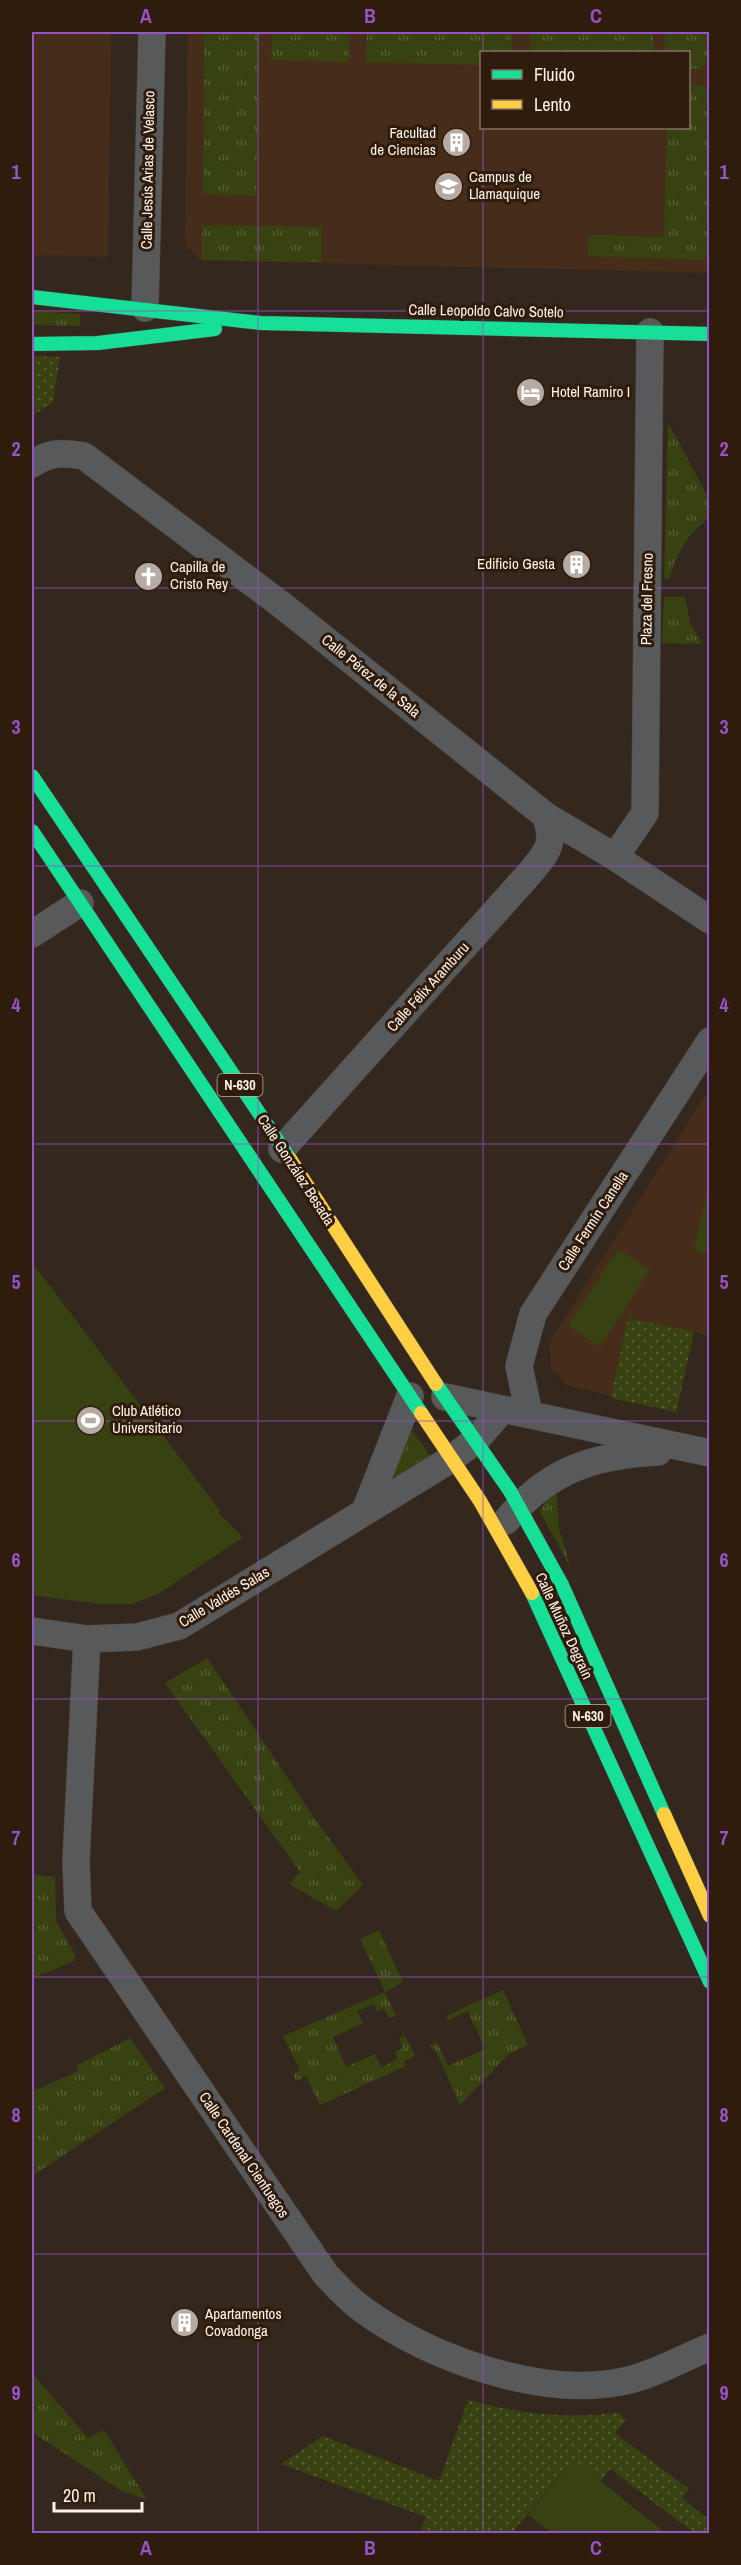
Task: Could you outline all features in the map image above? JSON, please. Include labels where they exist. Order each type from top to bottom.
[{"type":"main road","name":"Calle Leopoldo Calvo Sotelo","points":[[32,297],[145,308],[261,323],[710,334]]},
{"type":"main road","name":"Calle Leopoldo Calvo Sotelo","points":[[32,344],[98,343],[261,323]]},
{"type":"main road","name":"Calle González Besada","points":[[32,776],[445,1397]]},
{"type":"main road","name":"Calle González Besada","points":[[32,831],[410,1396]]},
{"type":"main road","name":"Calle Muñoz Degraín","points":[[410,1396],[498,1531],[535,1599],[710,1982]]},
{"type":"main road","name":"Calle Muñoz Degraín","points":[[445,1397],[476,1440],[518,1506],[561,1585],[710,1916]]},
{"type":"street","name":"Calle Jesús Arias de Velasco","points":[[145,308],[152,32]]},
{"type":"street","name":"Plaza del Fresno","points":[[615,857],[645,813],[650,332]]},
{"type":"street","name":"Calle Pérez de la Sala","points":[[32,464],[43,457],[59,452],[84,456],[283,606],[546,816],[615,857],[710,920]]},
{"type":"street","name":"Calle Félix Aramburu","points":[[282,1149],[537,864],[550,847],[552,834],[546,816]]},
{"type":"street","points":[[32,934],[80,903]]},
{"type":"street","name":"Calle Fermín Canella","points":[[529,1414],[519,1366],[533,1314],[710,1041]]},
{"type":"street","points":[[365,1511],[410,1396]]},
{"type":"street","points":[[445,1397],[704,1451]]},
{"type":"street","points":[[451,1459],[476,1440],[502,1410]]},
{"type":"street","points":[[498,1531],[518,1506],[542,1485],[582,1463],[622,1454],[704,1451]]},
{"type":"street","name":"Calle Valdés Salas","points":[[32,1631],[87,1640],[137,1636],[179,1626],[451,1459]]},
{"type":"street","name":"Calle Cardenal Cienfuegos","points":[[87,1640],[76,1862],[78,1911],[326,2275],[361,2308],[404,2337],[511,2378],[595,2384],[626,2381],[710,2347]]},
{"type":"shaded area","points":[[32,32],[111,32],[108,257],[32,255]]},
{"type":"shaded area","name":"Campus de Llamaquique","points":[[188,32],[709,32],[709,273],[200,260],[185,244]]},
{"type":"shaded area","points":[[709,1089],[709,1336],[694,1332],[676,1412],[566,1385],[551,1368],[549,1348],[551,1340]]},
{"type":"green space","points":[[204,32],[259,32],[256,196],[203,194]]},
{"type":"green space","points":[[272,32],[349,32],[349,62],[271,60]]},
{"type":"green space","points":[[367,32],[511,32],[512,51],[480,51],[480,65],[366,62]]},
{"type":"green space","points":[[530,32],[653,32],[653,51],[531,51]]},
{"type":"green space","points":[[665,32],[709,32],[709,63],[703,63],[703,69],[690,69],[690,51],[664,51]]},
{"type":"green space","points":[[690,85],[709,86],[709,255],[703,260],[588,256],[589,235],[664,237],[667,129],[690,129]]},
{"type":"green space","points":[[202,225],[322,227],[322,262],[202,260]]},
{"type":"green space","points":[[32,311],[80,314],[80,326],[32,325]]},
{"type":"green space","points":[[32,356],[60,357],[53,402],[32,416]]},
{"type":"green space","points":[[668,422],[709,499],[709,518],[695,530],[684,545],[669,579],[664,578]]},
{"type":"green space","points":[[664,597],[685,597],[690,623],[702,644],[662,643]]},
{"type":"green space","points":[[706,1196],[709,1197],[709,1253],[694,1250]]},
{"type":"green space","points":[[618,1249],[650,1270],[600,1347],[568,1326]]},
{"type":"green space","name":"Club Atlético Universitario","points":[[32,1262],[220,1511],[218,1513],[243,1537],[158,1594],[132,1604],[99,1604],[32,1595]]},
{"type":"green space","points":[[628,1318],[694,1332],[676,1412],[611,1398]]},
{"type":"green space","points":[[413,1432],[432,1458],[398,1478],[394,1474],[408,1434]]},
{"type":"green space","points":[[556,1491],[559,1529],[571,1568],[540,1512],[548,1497]]},
{"type":"green space","points":[[207,1658],[317,1822],[363,1885],[336,1911],[289,1884],[300,1872],[165,1683]]},
{"type":"green space","points":[[32,1874],[55,1877],[56,1921],[75,1954],[74,1961],[32,1978]]},
{"type":"green space","points":[[379,1930],[403,1982],[385,1992],[360,1939]]},
{"type":"green space","points":[[503,1990],[528,2045],[509,2054],[460,2105],[435,2049],[431,2049],[430,2045],[437,2042],[448,2066],[485,2049],[468,2011],[448,2020],[446,2016]]},
{"type":"green space","points":[[385,1992],[396,2016],[389,2018],[384,2008],[377,2011],[374,2004],[357,2011],[363,2023],[333,2037],[346,2067],[375,2054],[382,2067],[398,2059],[395,2052],[403,2048],[399,2038],[405,2035],[415,2056],[404,2061],[406,2066],[320,2105],[306,2076],[296,2081],[293,2074],[300,2070],[283,2036]]},
{"type":"green space","points":[[130,2038],[165,2088],[32,2176],[32,2084],[36,2090],[78,2071],[76,2066]]},
{"type":"green space","points":[[32,2373],[88,2438],[104,2430],[147,2500],[120,2490],[32,2432]]},
{"type":"green space","points":[[468,2400],[543,2414],[618,2413],[626,2420],[615,2433],[689,2489],[682,2498],[709,2520],[709,2533],[694,2533],[610,2469],[601,2481],[573,2459],[511,2534],[420,2533],[426,2517],[281,2464],[323,2436],[439,2481]]},
{"type":"green space","points":[[573,2459],[663,2531],[661,2534],[552,2533],[528,2515]]},
{"type":"traffic: fast","points":[[32,297],[261,323],[710,334]]},
{"type":"traffic: fast","points":[[32,344],[98,343],[215,329]]},
{"type":"traffic: fast","points":[[32,776],[290,1159]]},
{"type":"traffic: fast","points":[[32,831],[421,1413]]},
{"type":"traffic: fast","points":[[436,1384],[510,1491],[562,1585],[664,1814]]},
{"type":"traffic: fast","points":[[532,1593],[710,1982]]},
{"type":"traffic: slow","points":[[290,1159],[436,1384]]},
{"type":"traffic: slow","points":[[421,1413],[480,1501],[532,1593]]},
{"type":"traffic: slow","points":[[664,1814],[710,1916]]},
{"type":"place","name":"Facultad de Ciencias","points":[[457,142]]},
{"type":"place","name":"Campus de Llamaquique","points":[[448,186]]},
{"type":"place","name":"Hotel Ramiro I","points":[[530,392]]},
{"type":"place","name":"Edificio Gesta","points":[[576,564]]},
{"type":"place","name":"Capilla de Cristo Rey","points":[[149,576]]},
{"type":"place","name":"Club Atlético Universitario","points":[[91,1420]]},
{"type":"place","name":"Apartamentos Covadonga","points":[[184,2323]]}]
